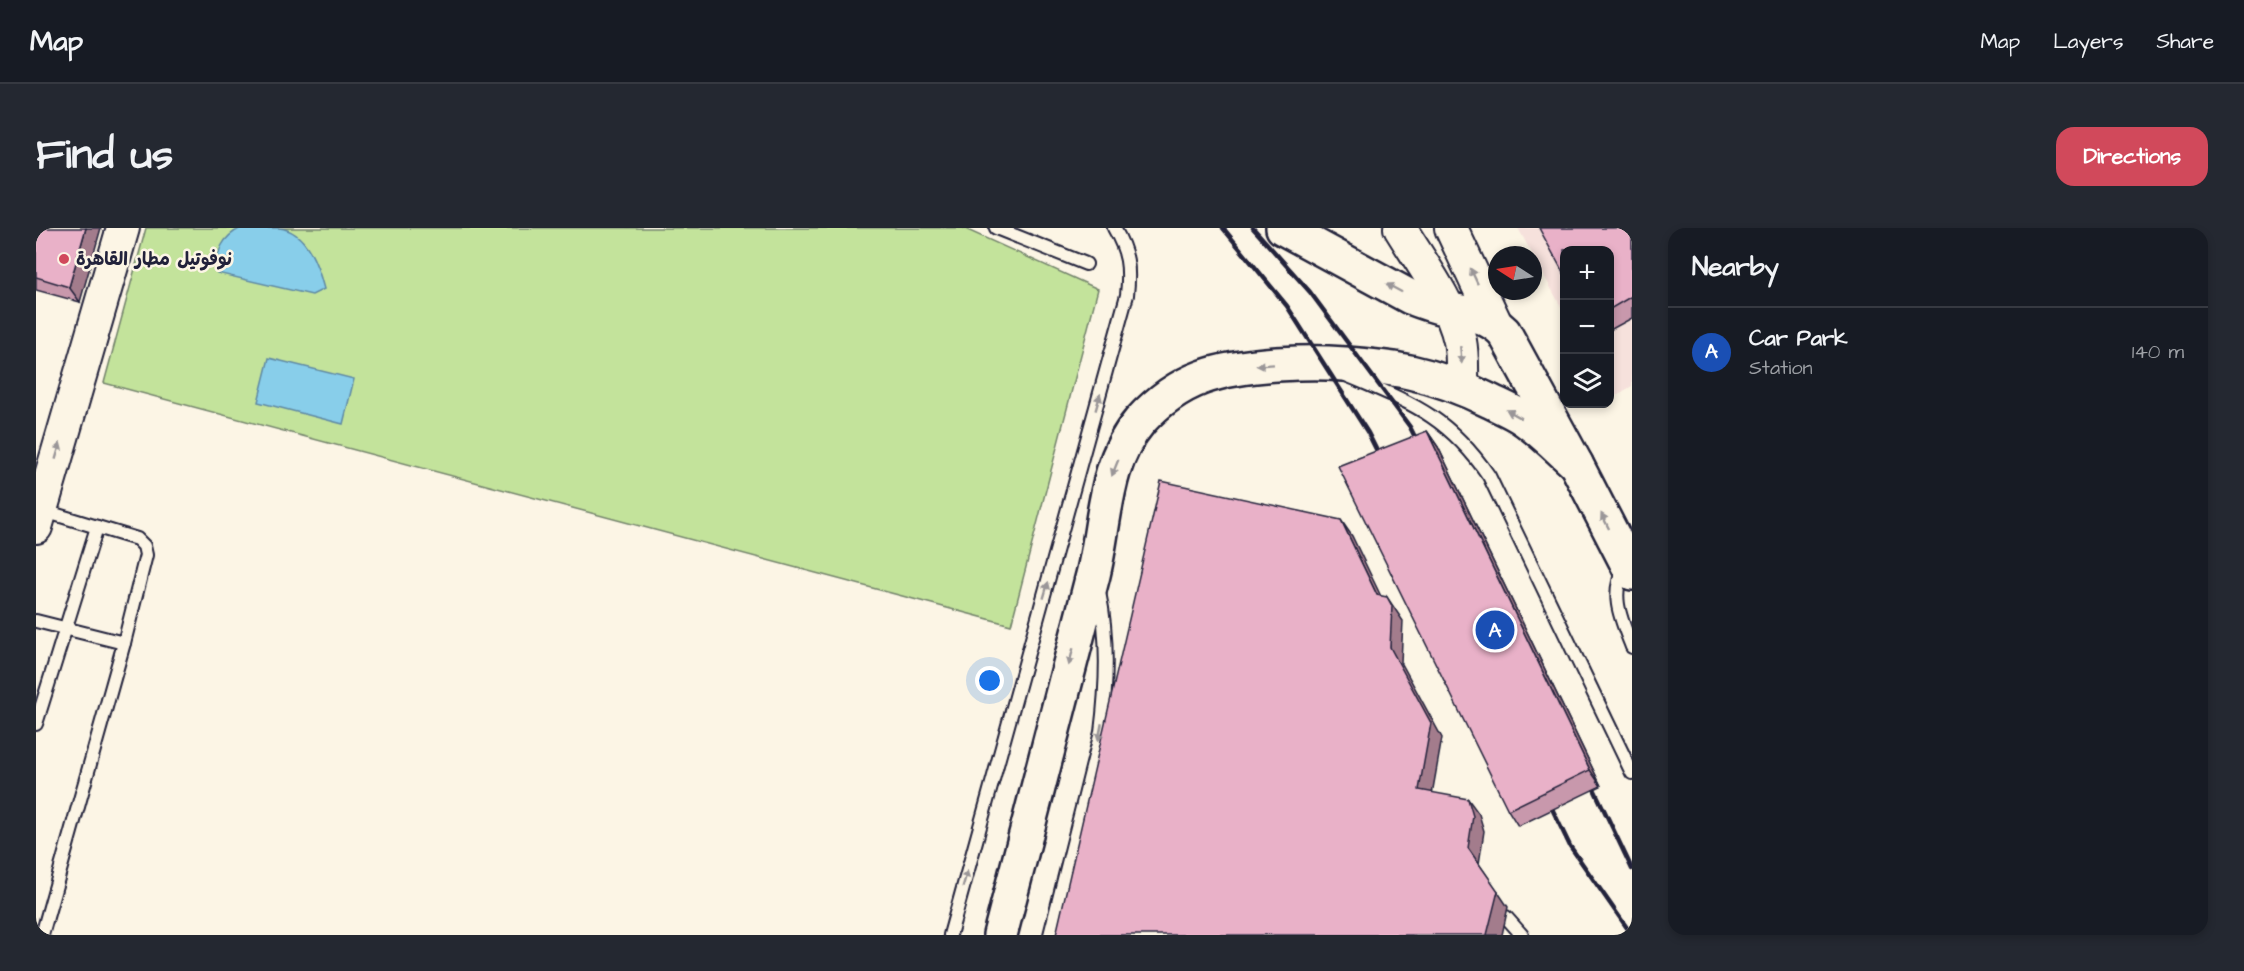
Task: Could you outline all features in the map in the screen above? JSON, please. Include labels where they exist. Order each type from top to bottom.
[{"type":"main road","points":[[1283,228],[1410,297],[1448,309],[1483,316],[1496,324],[1504,332],[1576,464],[1629,568]]},
{"type":"main road","points":[[1000,935],[1094,570],[1110,479],[1123,447],[1139,423],[1161,401],[1186,384],[1221,370],[1244,366],[1314,362],[1402,369],[1462,388],[1521,417],[1576,464]]},
{"type":"street","points":[[38,518],[123,228]]},
{"type":"street","points":[[1400,228],[1448,309],[1460,342],[1462,388]]},
{"type":"street","points":[[1451,228],[1496,324]]},
{"type":"lane","points":[[996,228],[1086,264]]},
{"type":"lane","points":[[950,935],[1127,295],[1130,274],[1126,251],[1114,228]]},
{"type":"lane","points":[[1314,362],[1412,404],[1435,417],[1474,454],[1489,476],[1632,773]]},
{"type":"lane","points":[[38,518],[98,527],[137,538],[144,546],[146,555],[42,935]]},
{"type":"lane","points":[[36,724],[98,527]]},
{"type":"lane","points":[[1629,568],[1616,587],[1616,600],[1618,613],[1632,647]]},
{"type":"lane","points":[[1050,935],[1101,732],[1106,651],[1100,597],[1094,570]]},
{"type":"lane","points":[[36,621],[124,642]]},
{"type":"lane","points":[[1506,917],[1522,935]]},
{"type":"shaded area","points":[[1518,228],[1632,228],[1632,386],[1614,397],[1614,246],[1560,246],[1560,305],[1542,272],[1542,246],[1528,246]]},
{"type":"green space","points":[[146,228],[963,228],[1098,289],[1011,625],[104,383]]},
{"type":"water","points":[[241,228],[279,228],[297,236],[315,260],[324,289],[312,295],[217,273],[219,252],[222,246],[229,236]]},
{"type":"water","points":[[269,358],[354,379],[343,424],[258,402]]},
{"type":"building","name":"نوفوتيل مطار القاهرة","points":[[36,228],[86,228],[69,287],[36,277]]},
{"type":"building","points":[[1539,228],[1632,228],[1632,296],[1614,307],[1614,246],[1560,246],[1560,267]]},
{"type":"building","points":[[1427,431],[1590,770],[1508,810],[1338,466]]},
{"type":"building","points":[[1161,481],[1341,520],[1377,595],[1387,597],[1392,606],[1390,647],[1431,723],[1419,790],[1468,799],[1473,816],[1468,848],[1498,891],[1487,935],[1056,935]]},
{"type":"railway","points":[[1223,228],[1287,306],[1368,433],[1384,465]]},
{"type":"railway","points":[[1253,228],[1310,292],[1410,427],[1422,451]]},
{"type":"railway","points":[[1587,774],[1632,869]]},
{"type":"railway","points":[[1545,794],[1570,846],[1632,935]]},
{"type":"place","name":"نوفوتيل مطار القاهرة","points":[[64,259]]},
{"type":"place","name":"Car Park","points":[[1495,630]]}]
